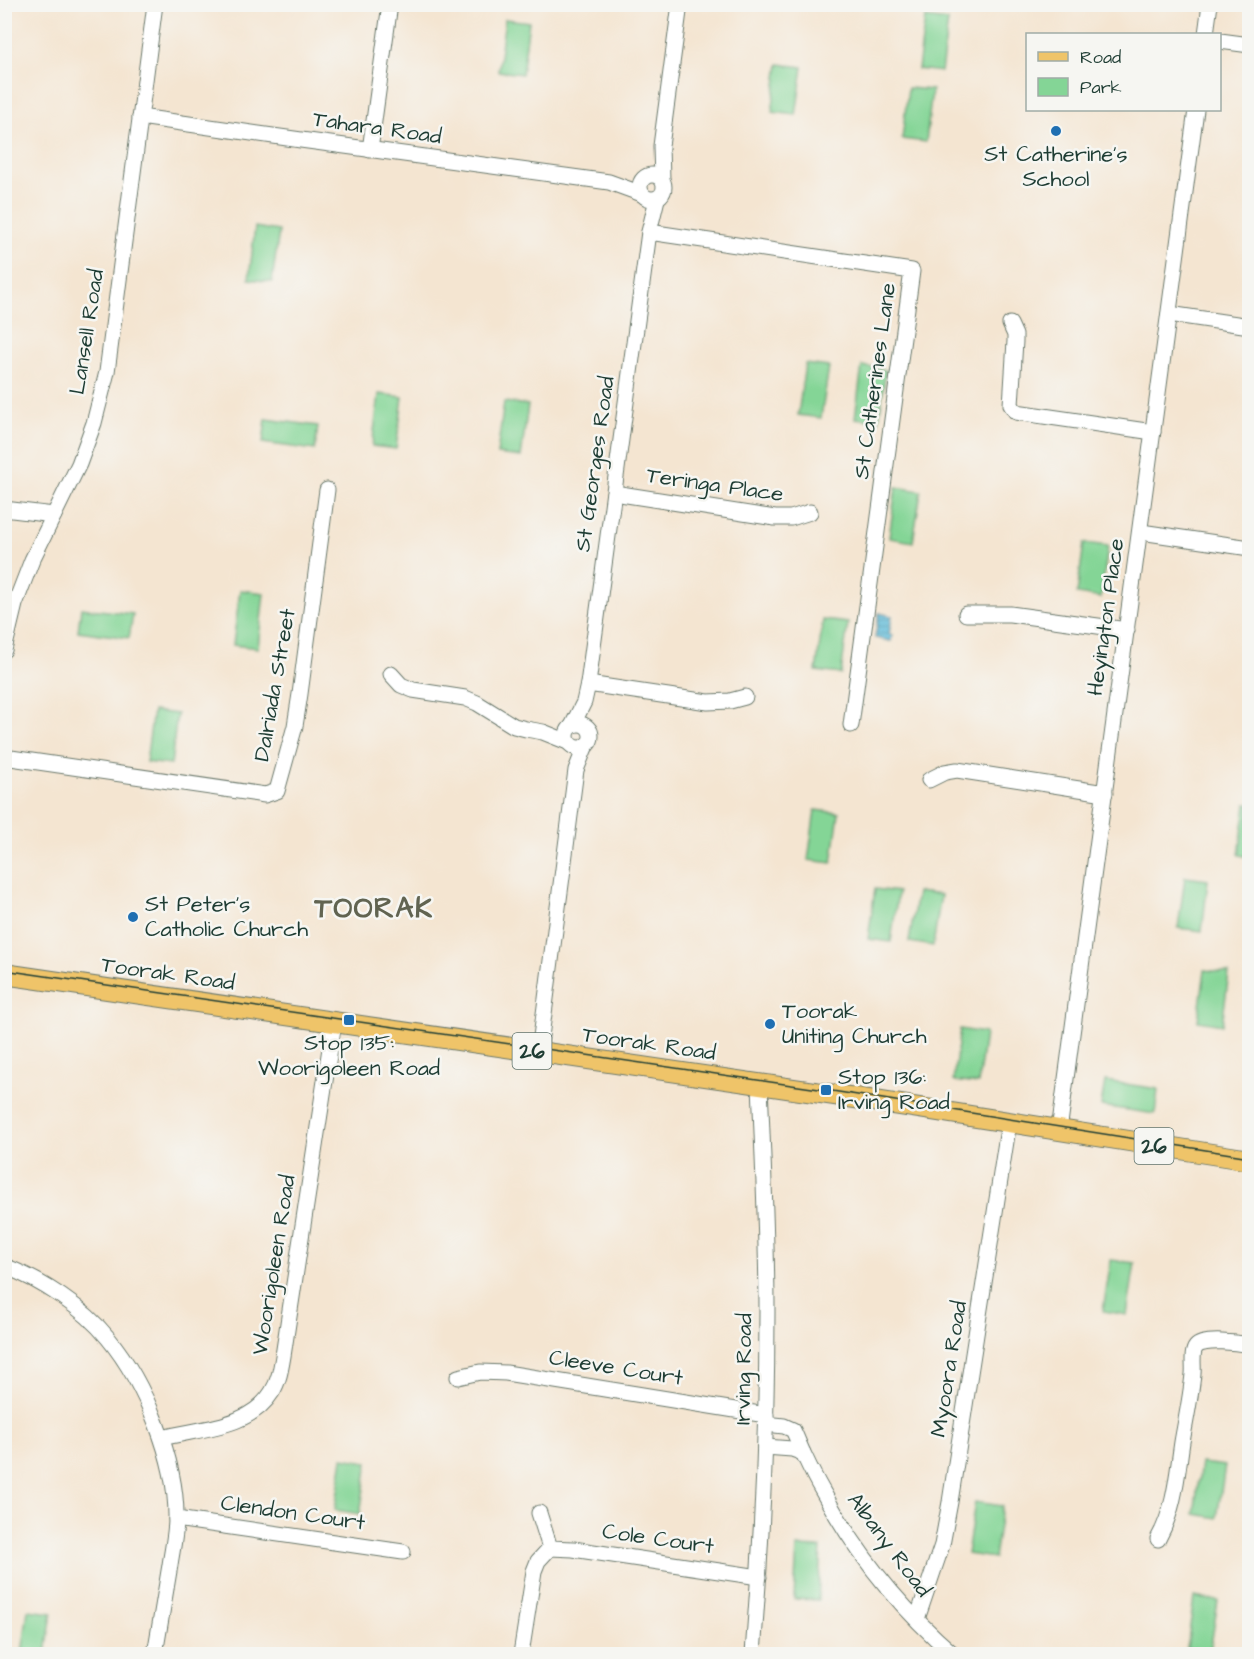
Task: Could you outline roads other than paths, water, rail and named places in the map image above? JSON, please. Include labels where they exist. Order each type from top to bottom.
[{"type":"main road","name":"Toorak Road","points":[[4,974],[760,1084],[1250,1160]]},
{"type":"street","name":"Lansell Road","points":[[4,650],[15,604],[32,560],[79,464],[94,423],[106,372],[155,4]]},
{"type":"street","points":[[370,150],[390,4]]},
{"type":"street","points":[[661,146],[640,188],[648,197],[663,194],[664,191],[661,146],[680,4]]},
{"type":"street","points":[[1206,33],[1210,4]]},
{"type":"street","points":[[1221,41],[1250,45]]},
{"type":"street","name":"Heyington Place","points":[[1059,1131],[1196,111]]},
{"type":"street","name":"Tahara Road","points":[[140,117],[609,182],[648,197]]},
{"type":"street","points":[[645,178],[655,175],[662,180]]},
{"type":"street","name":"Tahara Road","points":[[609,182],[645,178]]},
{"type":"street","name":"St Georges Road","points":[[570,735],[584,702],[588,684],[649,232],[648,197]]},
{"type":"street","name":"St Catherines Lane","points":[[649,232],[912,270],[851,725]]},
{"type":"street","points":[[1169,314],[1250,326]]},
{"type":"street","points":[[1010,324],[1015,335],[1011,401],[1007,413],[1022,413],[1153,432]]},
{"type":"street","name":"Dalriada Street","points":[[4,757],[265,795],[277,791],[295,726],[327,490]]},
{"type":"street","name":"Teringa Place","points":[[614,493],[775,518],[791,518],[810,512]]},
{"type":"street","points":[[4,509],[54,516]]},
{"type":"street","points":[[1141,532],[1250,548]]},
{"type":"street","points":[[966,614],[1010,614],[1127,630]]},
{"type":"street","points":[[391,674],[401,685],[413,690],[465,698],[477,703],[514,726],[570,735],[582,724],[588,728],[591,735],[576,770],[539,1052]]},
{"type":"street","points":[[588,684],[708,702],[745,698]]},
{"type":"street","name":"St Georges Road","points":[[584,702],[588,728]]},
{"type":"street","points":[[570,735],[578,748],[586,745]]},
{"type":"street","points":[[570,735],[572,761],[576,770]]},
{"type":"street","points":[[929,780],[945,772],[957,770],[1105,793]]},
{"type":"street","name":"Woorigoleen Road","points":[[162,1438],[235,1421],[262,1405],[273,1391],[283,1356],[333,1022]]},
{"type":"street","name":"Irving Road","points":[[753,1654],[766,1419],[766,1243],[760,1084]]},
{"type":"street","name":"Myoora Road","points":[[917,1619],[942,1545],[951,1502],[1008,1122]]},
{"type":"street","points":[[4,1266],[20,1272],[63,1299],[108,1338],[142,1393],[162,1438],[174,1490],[176,1519],[154,1654]]},
{"type":"street","points":[[1158,1539],[1166,1525],[1173,1501],[1193,1373],[1194,1349],[1202,1343],[1224,1342],[1250,1345]]},
{"type":"street","name":"Cleeve Court","points":[[458,1377],[480,1372],[506,1373],[766,1419]]},
{"type":"street","name":"Albany Road","points":[[766,1419],[793,1430],[824,1494],[863,1554],[891,1591],[953,1654]]},
{"type":"street","points":[[765,1447],[786,1448],[803,1453]]},
{"type":"street","points":[[521,1654],[534,1571],[538,1561],[550,1548],[539,1513]]},
{"type":"street","name":"Clendon Court","points":[[176,1519],[403,1552]]},
{"type":"street","name":"Cole Court","points":[[550,1548],[573,1549],[759,1577]]},
{"type":"water","points":[[879,613],[892,616],[889,634],[892,635],[891,641],[875,638]]},
{"type":"tram line","points":[[4,970],[826,1090],[1250,1157]]},
{"type":"place","name":"St Catherine's School","points":[[1056,131]]},
{"type":"place","name":"St Peter's Catholic Church","points":[[133,917]]},
{"type":"place","name":"Stop 135: Woorigoleen Road","points":[[349,1020]]},
{"type":"place","name":"Toorak Uniting Church","points":[[770,1024]]},
{"type":"place","name":"Stop 136: Irving Road","points":[[826,1090]]},
{"type":"district","name":"TOORAK","points":[[374,908]]}]
